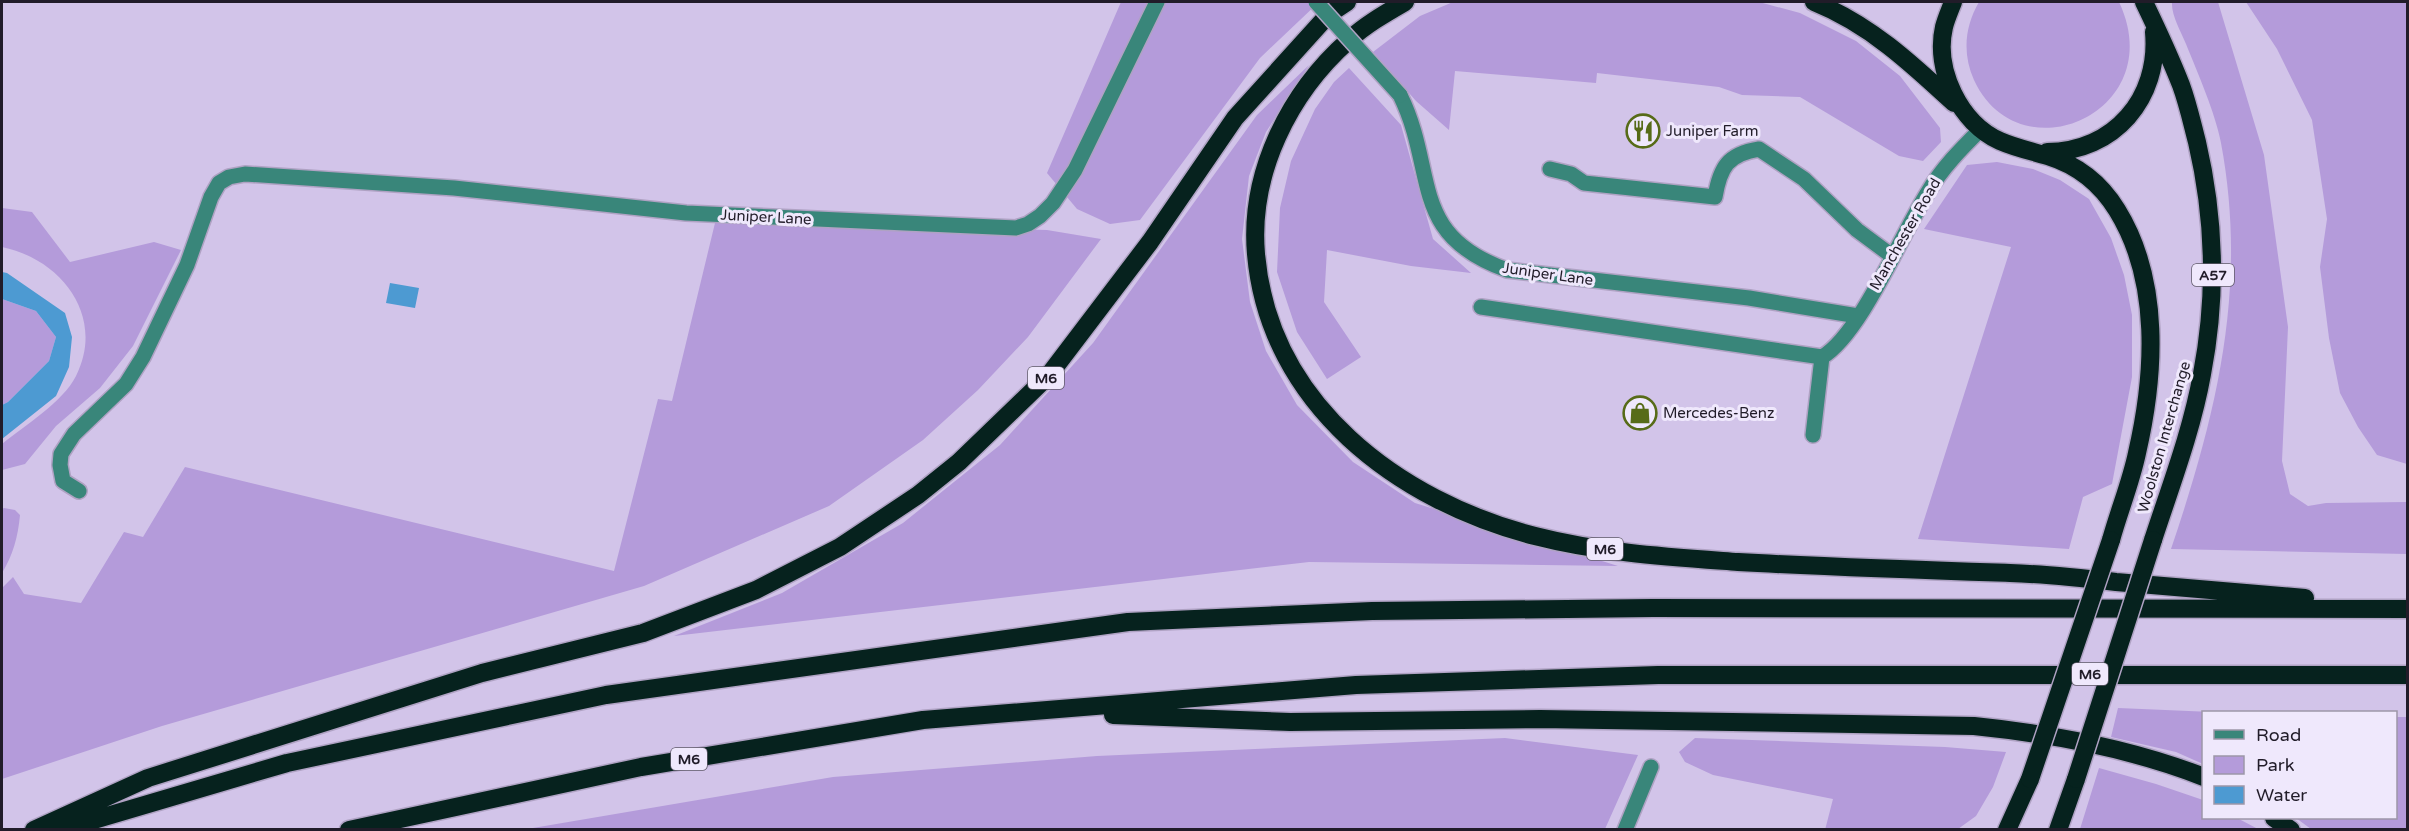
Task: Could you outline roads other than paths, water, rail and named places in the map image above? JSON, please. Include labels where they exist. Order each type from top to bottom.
[{"type":"highway","name":"M6","points":[[34,830],[148,778],[482,673],[643,633],[756,590],[840,546],[918,495],[959,462],[1049,375],[1150,242],[1235,118],[1329,14],[1347,2]]},
{"type":"highway","name":"M6","points":[[1405,2],[1351,38],[1324,64],[1299,97],[1268,158],[1257,205],[1255,243],[1258,279],[1266,311],[1277,342],[1295,375],[1323,412],[1360,450],[1398,477],[1436,498],[1485,519],[1534,536],[1591,547],[1682,558],[1785,565],[2023,573],[2408,608]]},
{"type":"highway","points":[[1814,2],[1863,26],[1907,60],[1965,112]]},
{"type":"highway","name":"Woolston Interchange","points":[[1953,2],[1944,29],[1943,62],[1949,85],[1965,112],[1981,129],[1998,140],[2020,149],[2037,152],[2062,152],[2083,147],[2110,134],[2128,118],[2142,99],[2150,79],[2155,54],[2154,34],[2147,7]]},
{"type":"highway","name":"Woolston Interchange","points":[[2058,830],[2195,407],[2207,343],[2213,288],[2210,218],[2199,150],[2182,86],[2147,7]]},
{"type":"highway","name":"Woolston Interchange","points":[[2007,830],[2030,779],[2111,540],[2137,453],[2147,392],[2150,340],[2146,287],[2129,232],[2104,192],[2078,169],[2037,152]]},
{"type":"highway","name":"M6","points":[[60,830],[287,763],[606,695],[1128,622],[1395,610],[2408,608]]},
{"type":"highway","name":"M6","points":[[349,830],[641,767],[923,720],[1356,685],[1659,675],[2408,675]]},
{"type":"highway","name":"M6","points":[[1033,712],[1290,722],[1540,719],[1974,726],[2109,746],[2168,763],[2202,776]]},
{"type":"highway","points":[[2275,819],[2291,830]]},
{"type":"street","name":"Juniper Lane","points":[[79,491],[63,481],[60,465],[61,454],[74,434],[126,384],[143,357],[187,265],[211,197],[219,183],[229,177],[245,174],[454,188],[686,213],[1016,228],[1040,216],[1053,203],[1076,170],[1156,2]]},
{"type":"street","name":"Juniper Lane","points":[[1316,2],[1400,95],[1410,115],[1430,200],[1440,222],[1459,246],[1482,261],[1507,270],[1749,298],[1858,316]]},
{"type":"street","name":"Manchester Road","points":[[1822,357],[1832,351],[1858,316],[1927,192],[1946,164],[1981,129]]},
{"type":"street","points":[[1550,169],[1571,174],[1584,183],[1715,197],[1719,177],[1729,159],[1746,151],[1759,149],[1804,179],[1857,230],[1892,256]]},
{"type":"street","points":[[1481,307],[1822,357],[1813,435]]},
{"type":"street","points":[[1625,830],[1651,767]]},
{"type":"water","points":[[2,272],[7,273],[65,313],[72,337],[69,367],[56,396],[2,439],[2,405],[8,402],[49,361],[56,337],[36,311],[2,299]]},
{"type":"water","points":[[390,283],[419,288],[415,308],[386,303]]},
{"type":"place","name":"Juniper Farm","points":[[1643,131]]},
{"type":"place","name":"Mercedes-Benz","points":[[1640,413]]}]
